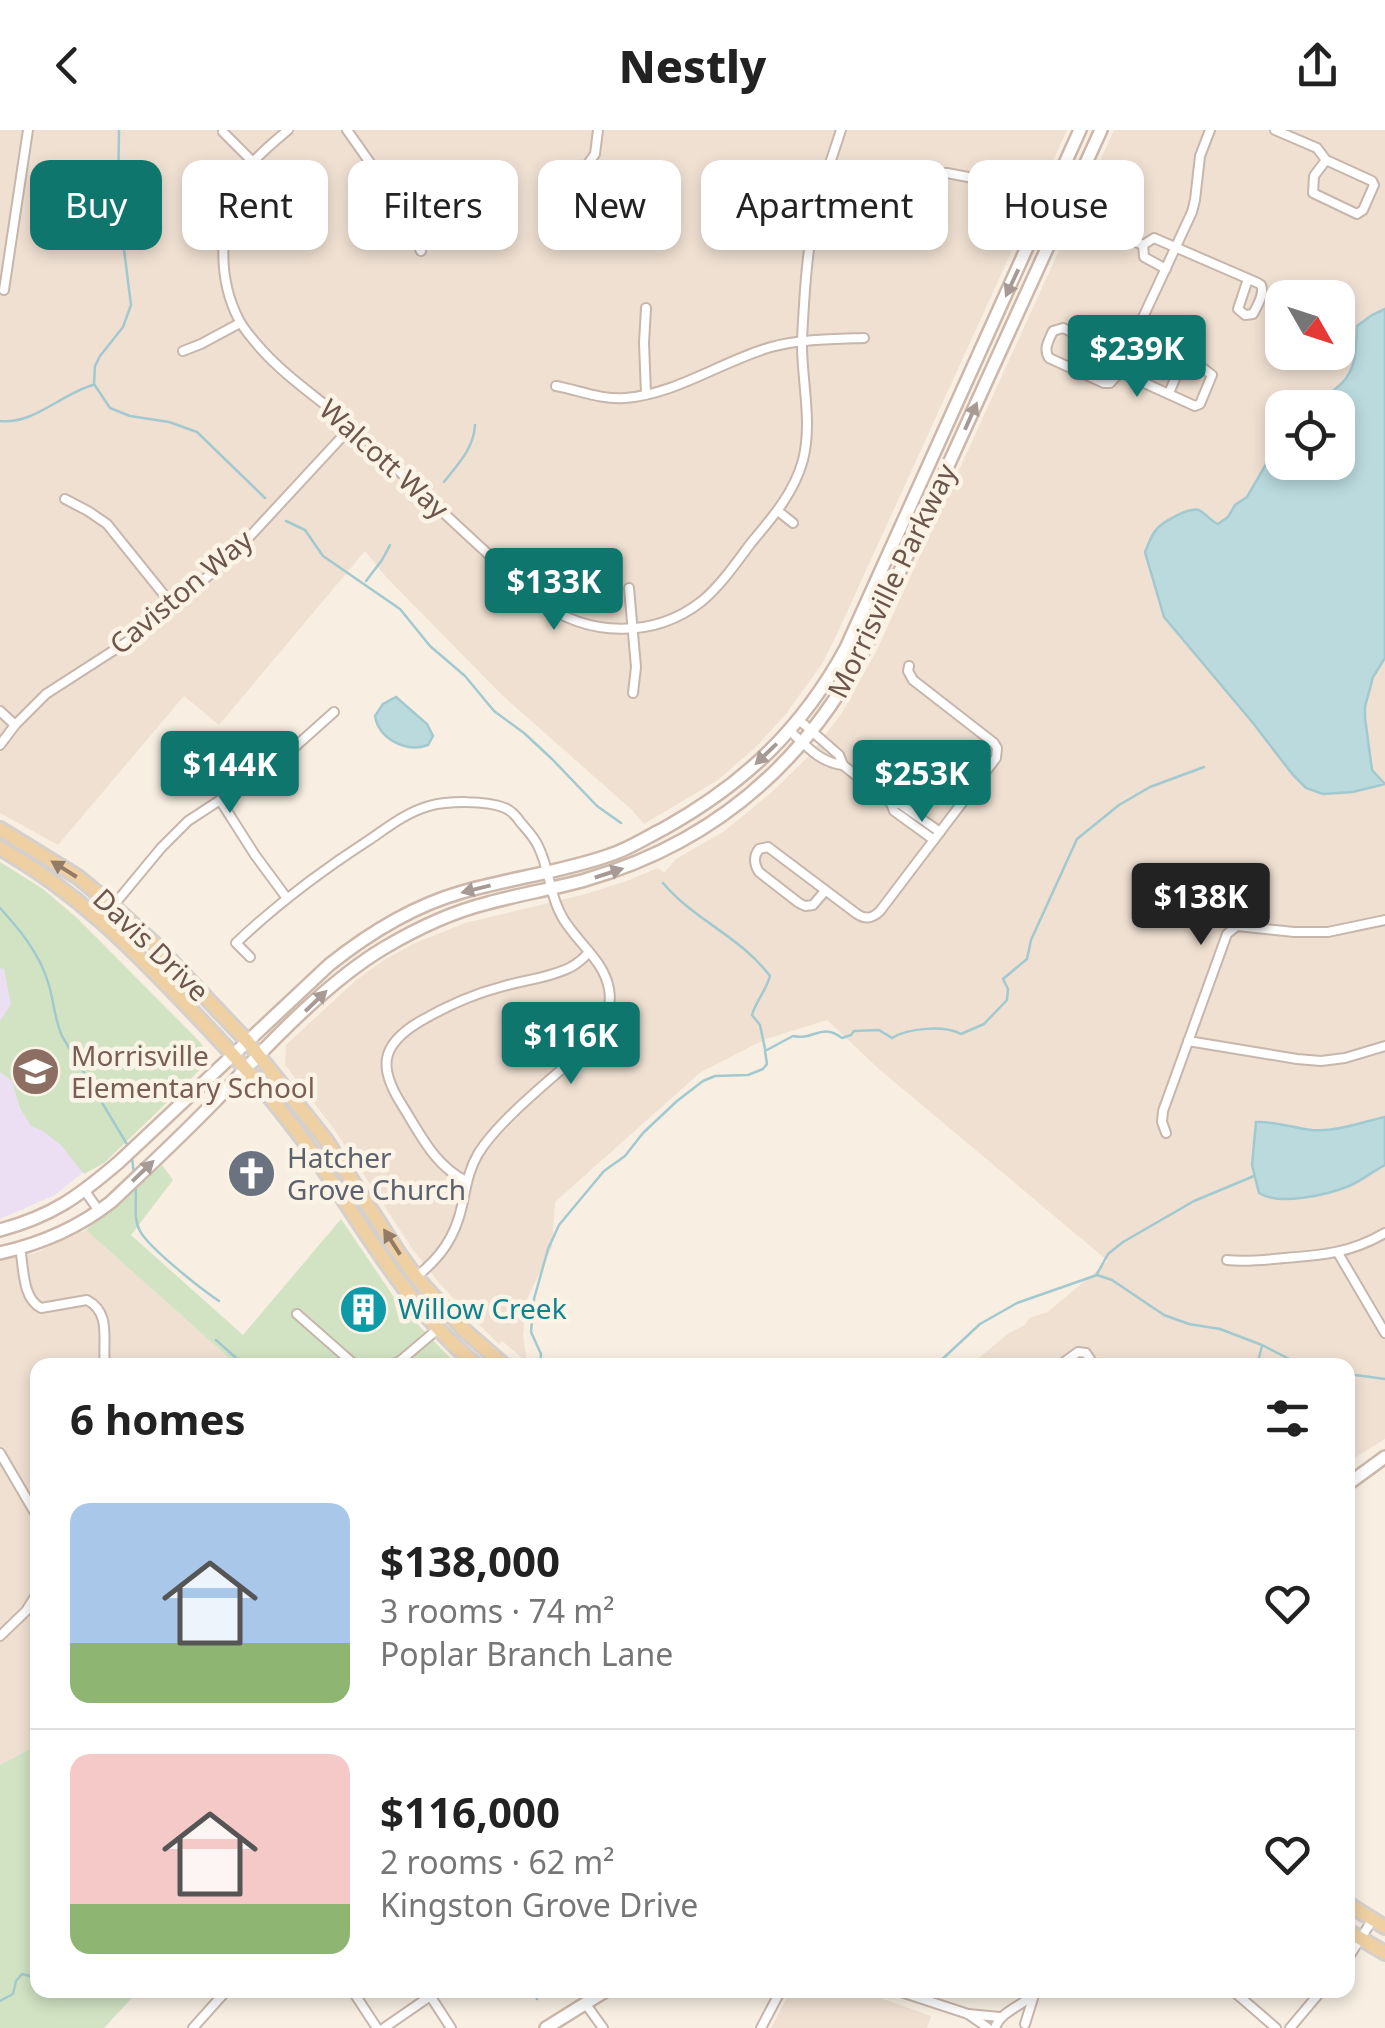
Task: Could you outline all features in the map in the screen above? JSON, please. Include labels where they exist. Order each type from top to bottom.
[{"type":"main road","name":"Morrisville Parkway","points":[[1067,160],[1080,130]]},
{"type":"main road","name":"Morrisville Parkway","points":[[1087,160],[1101,130]]},
{"type":"main road","name":"Morrisville Parkway","points":[[0,1230],[34,1220],[85,1191],[346,951],[398,918],[462,892],[612,854],[689,814],[744,775],[790,732],[827,684],[846,648],[1027,250]]},
{"type":"main road","name":"Morrisville Parkway","points":[[0,1253],[46,1240],[99,1212],[330,987],[382,949],[439,920],[486,903],[614,871],[680,843],[750,795],[803,744],[840,693],[864,650],[1046,250]]},
{"type":"main road","name":"Davis Drive","points":[[0,829],[78,877],[113,906],[158,947],[248,1042],[325,1139],[416,1276],[465,1331],[496,1358]]},
{"type":"main road","name":"Davis Drive","points":[[0,848],[86,906],[233,1054],[284,1114],[394,1275],[469,1358]]},
{"type":"main road","points":[[1355,1479],[1385,1457]]},
{"type":"main road","points":[[1355,1908],[1379,1923]]},
{"type":"main road","points":[[1355,1935],[1385,1953]]},
{"type":"main road","points":[[546,2028],[592,1998]]},
{"type":"street","points":[[4,290],[28,130]]},
{"type":"street","name":"Walcott Way","points":[[255,160],[288,130]]},
{"type":"street","points":[[347,130],[380,177],[421,252]]},
{"type":"street","points":[[591,160],[598,130]]},
{"type":"street","name":"Walcott Way","points":[[832,160],[841,130]]},
{"type":"street","points":[[1125,356],[1064,328],[1053,332],[1046,348],[1049,358],[1104,383],[1110,383],[1120,372],[1195,200],[1200,156],[1210,130]]},
{"type":"street","points":[[1276,130],[1316,148],[1326,160],[1372,181],[1374,186],[1363,210],[1357,214],[1313,193],[1314,176],[1326,160]]},
{"type":"street","points":[[223,132],[251,160]]},
{"type":"street","points":[[1144,244],[1154,238],[1177,246],[1248,279],[1263,288],[1252,314],[1245,316],[1238,309],[1248,279]]},
{"type":"street","name":"Walcott Way","points":[[224,250],[230,294],[240,323],[273,362],[352,426],[552,610],[574,622],[612,629],[658,624],[706,598],[778,511],[796,480],[807,425],[802,341],[810,250]]},
{"type":"street","points":[[1143,250],[1144,257],[1166,268]]},
{"type":"street","points":[[646,308],[646,394]]},
{"type":"street","points":[[182,351],[240,323]]},
{"type":"street","points":[[556,386],[614,398],[646,394],[754,353],[802,341],[864,338]]},
{"type":"street","points":[[1120,372],[1168,394],[1195,406],[1200,404],[1212,375],[1200,366],[1184,362],[1168,394]]},
{"type":"street","name":"Caviston Way","points":[[0,745],[46,694],[124,644],[240,547],[352,426]]},
{"type":"street","points":[[65,499],[107,524],[173,606]]},
{"type":"street","points":[[778,511],[793,523]]},
{"type":"street","points":[[629,588],[636,667],[633,693]]},
{"type":"street","points":[[826,891],[813,905],[798,903],[759,872],[756,854],[768,847],[862,917],[872,917],[998,753],[994,743],[913,680],[908,666]]},
{"type":"street","points":[[0,711],[15,725]]},
{"type":"street","points":[[113,906],[174,834],[203,810],[278,762],[334,712]]},
{"type":"street","points":[[800,720],[838,755],[844,766],[891,803],[900,804],[937,836]]},
{"type":"street","points":[[790,732],[828,762],[844,766]]},
{"type":"street","points":[[220,800],[286,898]]},
{"type":"street","points":[[250,957],[236,943],[286,898],[398,821],[426,807],[490,804],[511,812],[539,846],[551,889],[566,922],[606,975],[608,1012],[590,1045],[487,1140],[471,1166],[453,1236],[439,1257],[416,1276]]},
{"type":"street","points":[[1166,1133],[1163,1111],[1227,934],[1238,926],[1328,932],[1385,920]]},
{"type":"street","points":[[466,1181],[440,1164],[401,1104],[387,1076],[388,1051],[400,1035],[446,1006],[478,993],[563,971],[590,952]]},
{"type":"street","points":[[1188,1041],[1321,1061],[1385,1046]]},
{"type":"street","points":[[85,1191],[99,1212]]},
{"type":"street","points":[[1227,1260],[1244,1262],[1338,1253],[1385,1233]]},
{"type":"street","points":[[20,1248],[28,1296],[34,1306],[87,1300],[100,1310],[106,1358]]},
{"type":"street","points":[[1338,1253],[1385,1333]]},
{"type":"street","points":[[297,1314],[348,1358]]},
{"type":"street","points":[[404,1358],[439,1328]]},
{"type":"street","points":[[0,1453],[30,1504]]},
{"type":"street","points":[[0,1636],[30,1605]]},
{"type":"street","points":[[1355,1948],[1379,1923]]},
{"type":"street","points":[[197,2027],[221,1998]]},
{"type":"street","points":[[358,1998],[380,2028],[427,1998]]},
{"type":"street","points":[[431,1998],[450,2028]]},
{"type":"street","points":[[761,2028],[777,1998]]},
{"type":"street","points":[[919,1998],[968,2014],[992,2028],[1029,1998]]},
{"type":"street","points":[[1026,2027],[1035,1998]]},
{"type":"street","points":[[1241,1998],[1276,2028]]},
{"type":"street","points":[[1290,2028],[1315,1998]]},
{"type":"street","points":[[585,2002],[603,2028]]},
{"type":"street","points":[[968,2014],[1022,2018],[1026,2027]]},
{"type":"shaded area","points":[[0,130],[1067,130],[1053,160],[968,160],[968,250],[1012,250],[822,664],[785,715],[718,780],[644,824],[503,696],[365,551],[219,725],[184,696],[58,845],[0,813]]},
{"type":"shaded area","points":[[1114,130],[1385,130],[1385,1439],[1355,1458],[1355,1358],[979,1358],[1025,1325],[1029,1318],[1048,1312],[1108,1261],[880,1070],[827,1020],[766,1039],[701,1072],[555,1202],[552,1247],[527,1299],[523,1335],[526,1358],[502,1341],[499,1344],[440,1284],[413,1250],[334,1129],[285,1065],[286,1045],[355,981],[415,943],[465,923],[582,895],[658,868],[664,873],[676,859],[723,832],[810,755],[841,714],[876,652],[1059,250],[1144,250],[1144,160],[1100,160]]},
{"type":"shaded area","name":"Morrisville Elementary School","points":[[0,930],[103,1156],[55,1195],[0,1219]]},
{"type":"shaded area","points":[[86,1230],[229,1358],[30,1358],[30,1749],[0,1765],[0,1260],[35,1253]]},
{"type":"shaded area","points":[[787,1998],[880,1998],[931,2016],[927,2028],[771,2028]]},
{"type":"green space","points":[[0,862],[43,889],[77,918],[207,1052],[206,1063],[182,1088],[104,1163],[84,1174],[61,1145],[31,1126],[20,1108],[12,1081],[0,1072],[0,1021],[11,1004],[4,969],[0,968]]},
{"type":"green space","points":[[162,1165],[173,1180],[131,1235],[243,1335],[341,1219],[400,1306],[450,1358],[229,1358],[86,1230]]},
{"type":"green space","points":[[30,1749],[30,1998],[132,1998],[104,2028],[0,2028],[0,1765]]},
{"type":"water","points":[[1385,309],[1385,658],[1373,677],[1365,718],[1372,770],[1385,784],[1323,794],[1306,788],[1293,775],[1164,617],[1145,552],[1156,530],[1183,513],[1199,510],[1218,524],[1228,517],[1235,505],[1247,497],[1265,466],[1265,480],[1355,480],[1355,390],[1334,390],[1355,370],[1357,326]]},
{"type":"water","points":[[396,697],[427,724],[433,736],[428,745],[403,745],[382,731],[375,716],[383,704]]},
{"type":"water","points":[[1385,1117],[1385,1165],[1354,1184],[1303,1198],[1278,1199],[1259,1193],[1252,1165],[1256,1122],[1321,1130]]},
{"type":"waterway","points":[[119,130],[118,202],[131,305],[123,327],[95,366],[94,384],[110,408],[197,432],[265,498]]},
{"type":"waterway","points":[[0,421],[35,414],[93,385]]},
{"type":"waterway","points":[[444,482],[468,448],[475,425]]},
{"type":"waterway","points":[[286,521],[305,530],[323,556],[400,609],[430,646],[465,676],[494,711],[524,733],[597,806],[621,823]]},
{"type":"waterway","points":[[366,581],[390,545]]},
{"type":"waterway","points":[[541,1358],[531,1332],[534,1299],[559,1225],[604,1171],[625,1156],[677,1101],[715,1076],[748,1075],[763,1069],[767,1064],[765,1051],[793,1036],[828,1032],[842,1038],[854,1031],[879,1030],[892,1038],[926,1029],[961,1034],[984,1024],[1007,1000],[1008,989],[1003,979],[1027,959],[1031,940],[1077,839],[1119,805],[1150,787],[1204,767]]},
{"type":"waterway","points":[[663,883],[745,950],[770,976],[752,1015],[760,1025],[765,1049]]},
{"type":"waterway","points":[[0,908],[40,961],[62,1036],[128,1146]]},
{"type":"waterway","points":[[132,1158],[134,1175]]},
{"type":"waterway","points":[[1097,1274],[1108,1254],[1123,1242],[1194,1201],[1254,1176]]},
{"type":"waterway","points":[[135,1183],[140,1231],[176,1268],[219,1301]]},
{"type":"waterway","points":[[944,1358],[980,1324],[1017,1303],[1097,1275],[1112,1280],[1164,1315],[1220,1329],[1287,1358]]},
{"type":"waterway","points":[[216,1340],[236,1358]]},
{"type":"waterway","points":[[1259,1358],[1262,1346]]},
{"type":"waterway","points":[[1355,1375],[1385,1379]]},
{"type":"waterway","points":[[0,2001],[13,1994],[22,1974],[30,1976]]},
{"type":"place","name":"Morrisville Elementary School","points":[[36,1072]]},
{"type":"place","name":"Hatcher Grove Church","points":[[252,1174]]},
{"type":"place","name":"Willow Creek","points":[[363,1309]]}]
